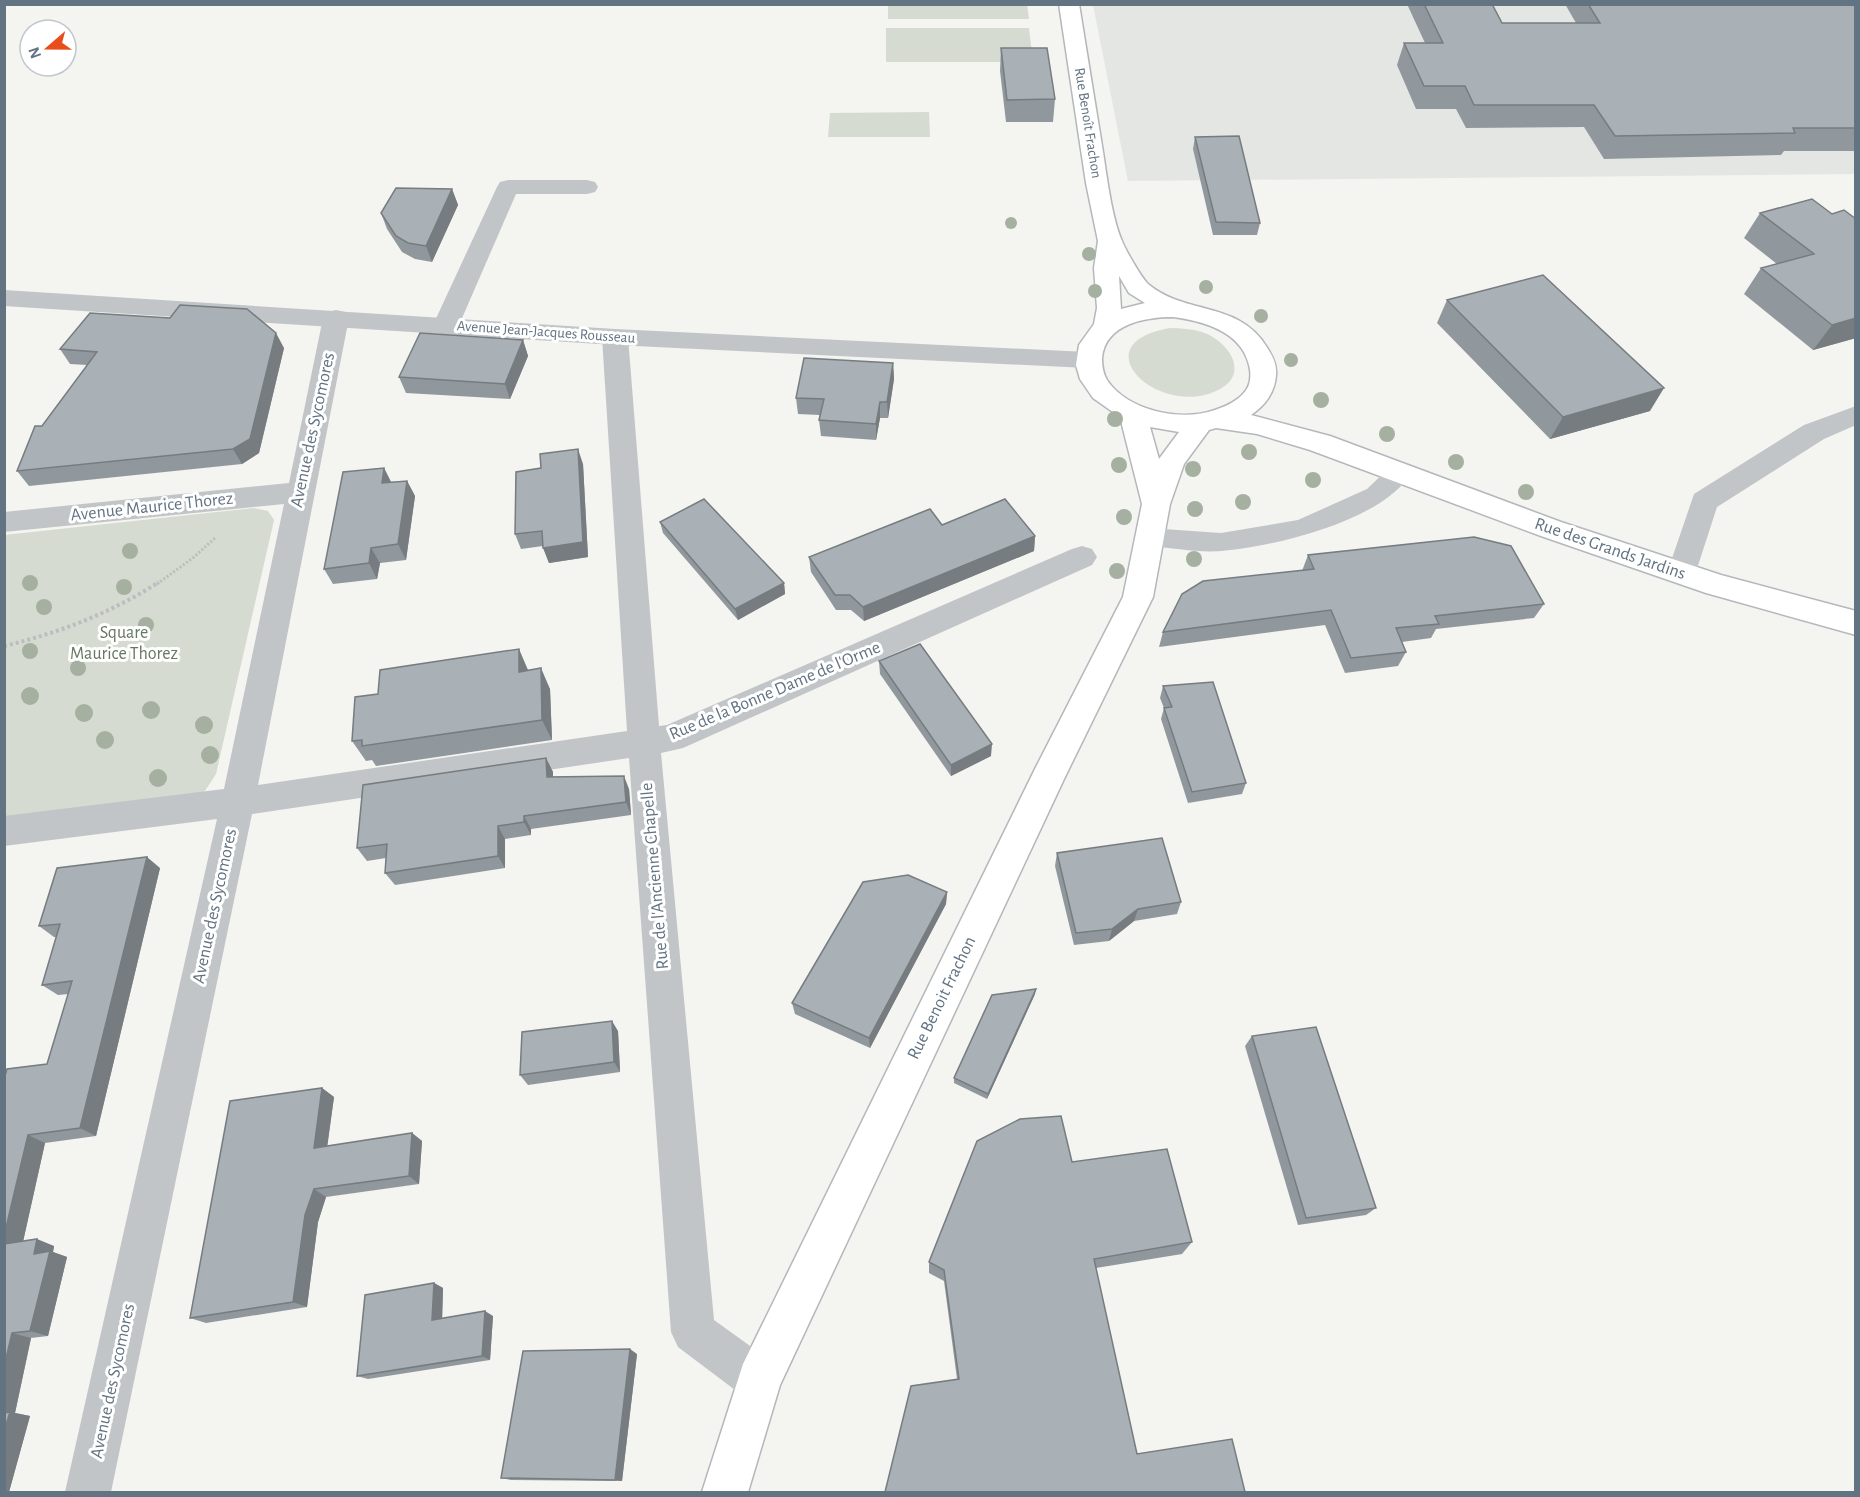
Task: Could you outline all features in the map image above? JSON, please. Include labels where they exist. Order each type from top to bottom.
[{"type":"main road","name":"Rue Benoît Frachon","points":[[1069,4],[1097,183],[1110,241]]},
{"type":"main road","points":[[1110,241],[1138,288],[1173,309]]},
{"type":"main road","points":[[1106,326],[1109,308],[1106,268],[1110,241]]},
{"type":"main road","points":[[1153,520],[1171,462],[1209,422],[1246,407],[1262,388],[1265,369],[1259,352],[1235,327],[1207,315],[1173,309],[1140,311],[1106,326],[1092,340],[1087,360],[1095,384],[1112,401],[1133,413],[1172,423],[1209,422],[1257,425],[1369,460]]},
{"type":"main road","points":[[1262,388],[1277,407],[1369,460]]},
{"type":"main road","points":[[1133,413],[1139,446],[1152,476],[1153,520]]},
{"type":"main road","name":"Rue des Grands Jardins","points":[[1369,460],[1551,529],[1717,585],[1856,623]]},
{"type":"main road","name":"Rue Benoit Frachon","points":[[725,1492],[759,1380],[1047,779],[1138,597],[1153,520]]},
{"type":"street","points":[[446,326],[508,187],[587,187]]},
{"type":"street","name":"Avenue Jean-Jacques Rousseau","points":[[4,298],[615,337],[1087,360]]},
{"type":"street","name":"Avenue des Sycomores","points":[[88,1492],[238,802],[336,318]]},
{"type":"street","name":"Rue de l'Ancienne Chapelle","points":[[615,337],[644,742],[693,1332],[759,1380]]},
{"type":"street","points":[[1682,573],[1704,501],[1814,432],[1856,415]]},
{"type":"street","name":"Avenue Maurice Thorez","points":[[4,522],[299,492]]},
{"type":"street","name":"Rue de la Bonne Dame de l'Orme","points":[[238,802],[671,738],[1082,557]]},
{"type":"street","points":[[4,831],[238,802]]},
{"type":"lane","points":[[1153,520],[1221,542],[1303,528],[1376,495],[1400,472]]},
{"type":"path","points":[[4,646],[28,641],[100,614],[162,582],[204,549],[254,496]]},
{"type":"shaded area","points":[[1093,5],[1855,5],[1855,174],[1128,181]]},
{"type":"green space","points":[[1027,4],[1029,19],[888,19],[888,5]]},
{"type":"green space","points":[[886,28],[1029,28],[1033,62],[886,62]]},
{"type":"green space","points":[[929,112],[930,137],[828,137],[830,113]]},
{"type":"green space","points":[[1170,328],[1202,332],[1221,343],[1228,350],[1235,368],[1227,384],[1216,391],[1194,397],[1172,395],[1152,387],[1137,376],[1129,362],[1131,348],[1143,336]]},
{"type":"green space","name":"Square Maurice Thorez","points":[[254,508],[268,511],[274,520],[216,774],[205,791],[183,800],[5,820],[4,535]]},
{"type":"building","points":[[1424,4],[1492,4],[1502,23],[1600,23],[1588,4],[1856,4],[1856,128],[1793,128],[1795,133],[1615,136],[1594,105],[1474,105],[1465,86],[1424,86],[1404,43],[1443,43]]},
{"type":"building","points":[[1001,48],[1047,48],[1055,99],[1007,100]]},
{"type":"building","points":[[1239,136],[1260,223],[1216,222],[1195,137]]},
{"type":"building","points":[[396,188],[452,189],[426,246],[408,243],[396,236],[381,213]]},
{"type":"building","points":[[1812,199],[1832,214],[1844,210],[1856,219],[1856,318],[1832,325],[1761,268],[1814,254],[1760,213]]},
{"type":"building","points":[[1543,275],[1664,388],[1563,417],[1447,300]]},
{"type":"building","points":[[180,305],[247,309],[276,333],[250,439],[233,449],[17,471],[35,426],[42,426],[97,352],[60,349],[90,313],[170,318]]},
{"type":"building","points":[[420,333],[523,340],[505,384],[399,377]]},
{"type":"building","points":[[804,358],[893,363],[887,402],[880,402],[876,424],[819,420],[824,399],[796,398]]},
{"type":"building","points":[[578,449],[583,542],[543,548],[542,531],[515,534],[516,472],[541,468],[540,454]]},
{"type":"building","points":[[384,468],[382,483],[407,481],[398,544],[371,548],[369,563],[324,569],[343,472]]},
{"type":"building","points":[[704,499],[784,583],[735,609],[660,522]]},
{"type":"building","points":[[1005,499],[1035,536],[863,607],[850,595],[835,595],[809,557],[930,509],[942,525]]},
{"type":"building","points":[[1474,537],[1511,546],[1544,604],[1435,616],[1439,624],[1396,628],[1406,652],[1351,658],[1331,610],[1163,632],[1182,594],[1203,581],[1314,569],[1308,555]]},
{"type":"building","points":[[920,644],[992,744],[951,765],[879,661]]},
{"type":"building","points":[[519,649],[519,672],[541,668],[542,720],[362,746],[362,740],[352,741],[355,697],[378,694],[380,670]]},
{"type":"building","points":[[1213,682],[1246,783],[1192,792],[1164,708],[1172,707],[1163,686]]},
{"type":"building","points":[[546,758],[547,777],[624,776],[626,802],[524,816],[524,822],[498,826],[498,856],[385,873],[387,844],[357,848],[363,785]]},
{"type":"building","points":[[1162,838],[1181,902],[1138,909],[1112,929],[1076,933],[1057,853]]},
{"type":"building","points":[[147,857],[80,1128],[28,1135],[4,1236],[4,1079],[7,1069],[47,1064],[72,981],[42,985],[60,924],[39,926],[57,868]]},
{"type":"building","points":[[908,875],[947,892],[869,1038],[792,1003],[863,882]]},
{"type":"building","points":[[1036,989],[988,1094],[954,1078],[992,995]]},
{"type":"building","points":[[612,1021],[614,1062],[520,1075],[522,1032]]},
{"type":"building","points":[[1316,1027],[1376,1208],[1306,1218],[1252,1036]]},
{"type":"building","points":[[322,1088],[314,1148],[412,1133],[409,1176],[314,1189],[305,1215],[293,1302],[190,1318],[230,1101]]},
{"type":"building","points":[[1061,1116],[1072,1162],[1167,1149],[1192,1242],[1094,1259],[1137,1454],[1232,1439],[1245,1492],[885,1492],[911,1386],[959,1379],[944,1270],[929,1262],[977,1141],[1020,1119]]},
{"type":"building","points":[[37,1239],[34,1254],[50,1251],[30,1331],[12,1333],[4,1367],[4,1244]]},
{"type":"building","points":[[434,1283],[432,1320],[485,1311],[482,1356],[357,1376],[365,1295]]},
{"type":"building","points":[[630,1349],[615,1480],[501,1478],[523,1351]]},
{"type":"building","points":[[10,1412],[4,1431],[4,1413]]}]
